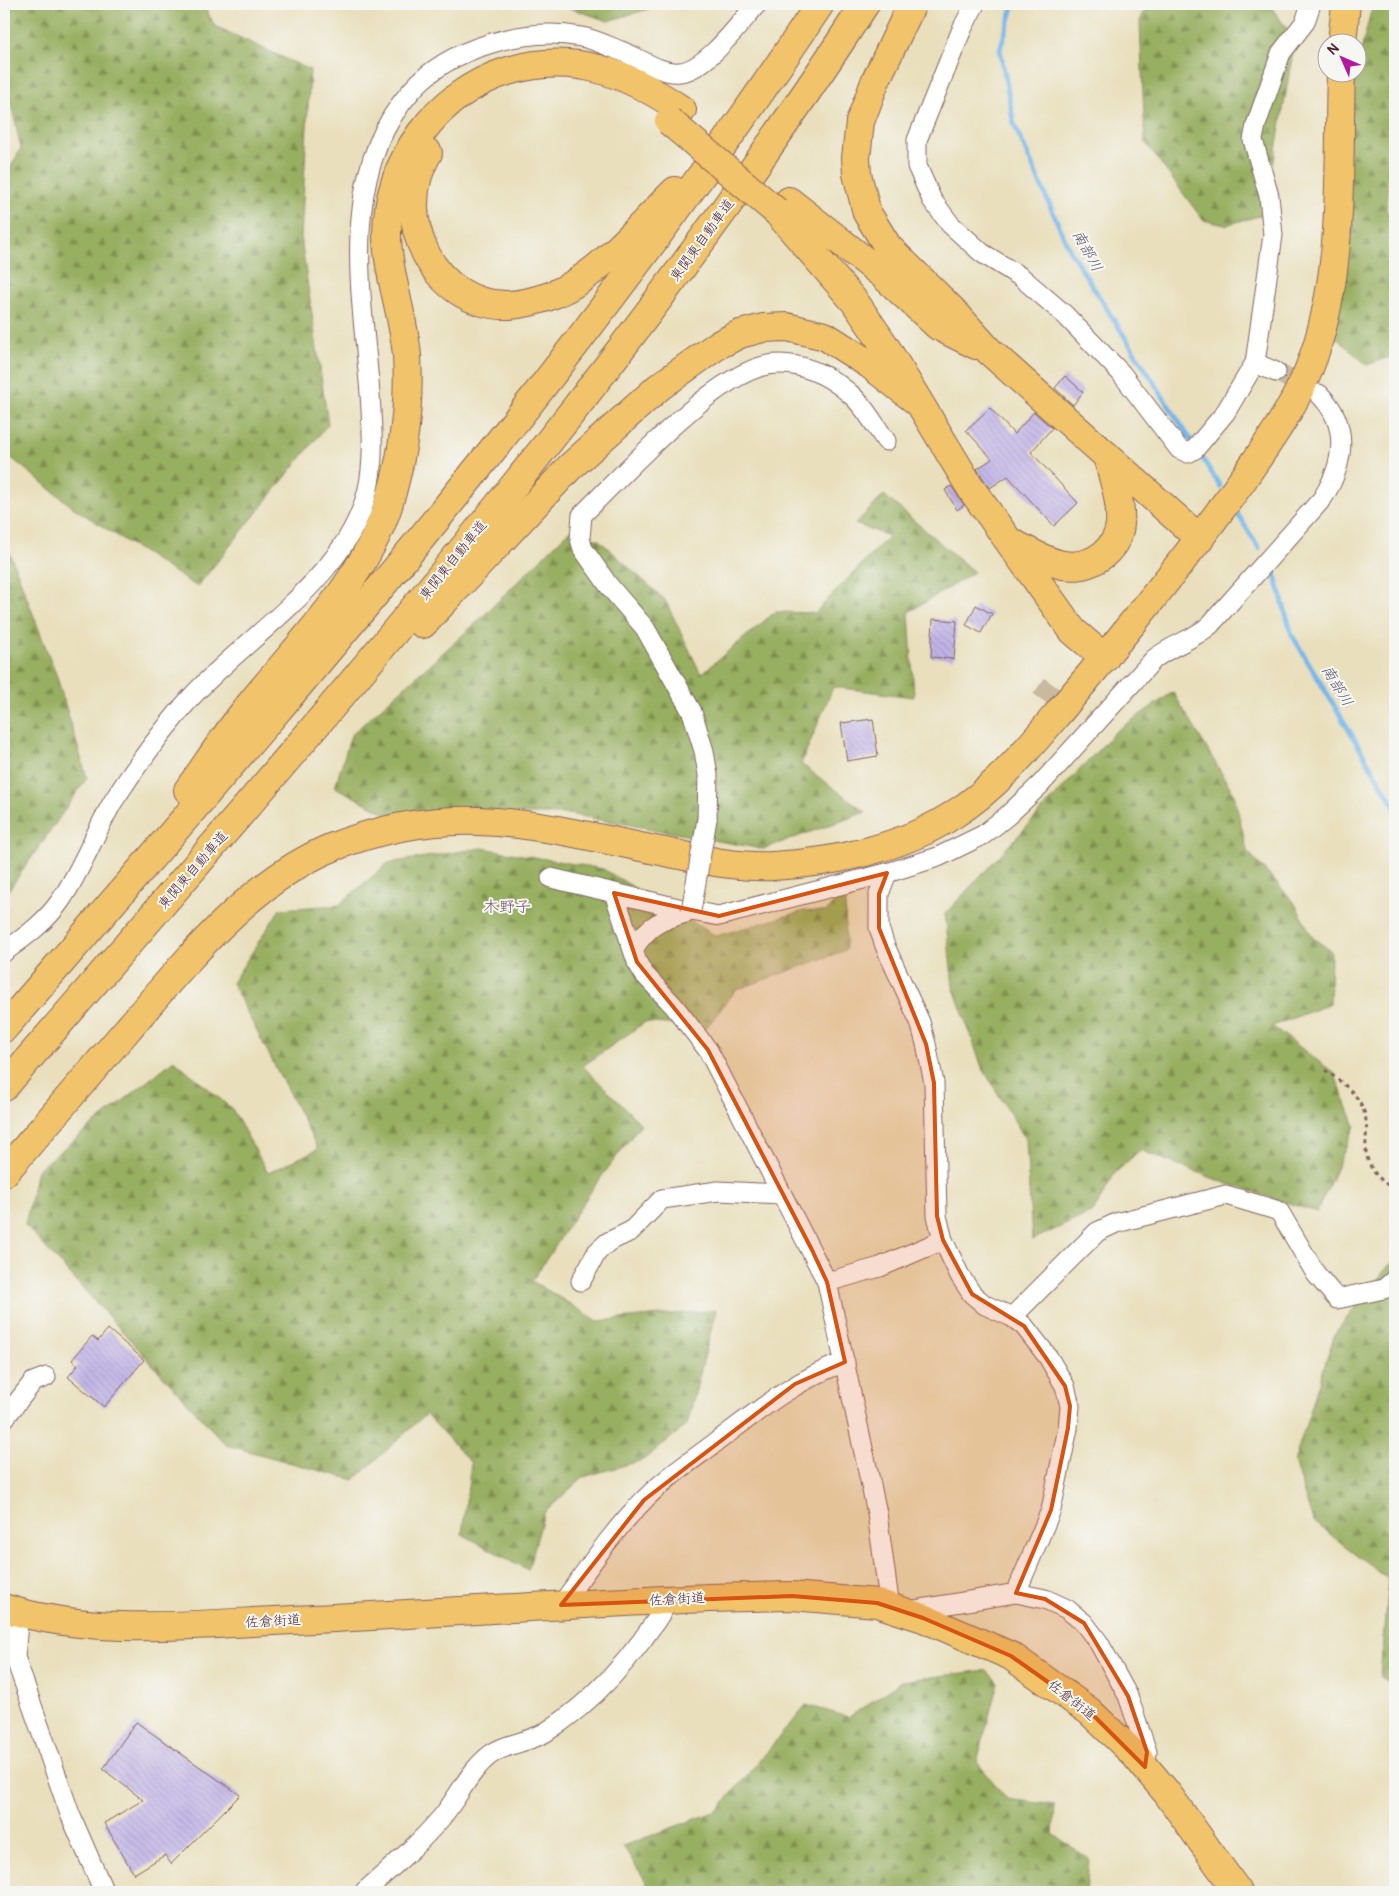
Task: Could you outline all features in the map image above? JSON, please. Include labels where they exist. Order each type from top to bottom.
[{"type":"main road","points":[[4,1028],[375,596],[491,454],[655,240],[820,4]]},
{"type":"main road","name":"東関東自動車道","points":[[4,1087],[161,908],[405,620],[602,375],[763,156],[865,4]]},
{"type":"main road","points":[[912,4],[874,82],[860,122],[856,158],[861,193],[867,213],[888,247],[955,313],[989,351],[1200,539]]},
{"type":"main road","points":[[1343,32],[1346,4]]},
{"type":"main road","points":[[675,116],[587,83],[567,81],[530,83],[492,94],[476,101],[435,142],[417,176],[413,197],[416,231],[429,260],[438,272],[455,287],[470,296],[495,303],[509,305],[529,302],[568,287],[608,256],[683,183],[800,34]]},
{"type":"main road","points":[[110,905],[145,852],[247,708],[312,632],[341,592],[374,540],[386,511],[400,466],[407,416],[408,383],[406,353],[387,235],[390,206],[399,169],[429,122],[472,85],[518,68],[546,64],[575,64],[603,69],[624,76],[660,95],[675,116],[783,207],[883,275],[938,326],[989,351]]},
{"type":"main road","points":[[4,1173],[194,952],[237,911],[284,874],[330,848],[381,831],[436,822],[481,821],[536,827],[720,863],[765,867],[835,859],[910,836],[948,818],[980,796],[1014,766],[1105,658],[1200,539],[1272,438],[1293,402],[1312,361],[1325,317],[1336,261],[1341,82]]},
{"type":"main road","points":[[783,207],[855,302],[885,346],[972,490],[1008,541],[1073,631],[1105,658]]},
{"type":"main road","points":[[161,908],[551,486],[659,388],[718,344],[740,334],[763,328],[787,327],[814,332],[846,348],[918,403]]},
{"type":"main road","points":[[1008,541],[1049,562],[1067,567],[1088,564],[1106,552],[1113,544],[1120,525],[1119,502],[1107,456]]},
{"type":"main road","name":"佐倉街道","points":[[11,1611],[84,1623],[173,1625],[561,1605],[792,1596],[877,1603],[1011,1656],[1089,1711],[1168,1793],[1238,1892]]},
{"type":"street","points":[[4,952],[32,932],[61,900],[115,800],[181,709],[214,674],[314,583],[341,549],[354,525],[367,493],[372,425],[358,245],[360,211],[376,148],[390,120],[412,89],[439,66],[473,49],[511,37],[550,35],[581,37],[627,53],[661,70],[680,73],[701,64],[758,4]]},
{"type":"street","points":[[975,4],[962,29],[917,140],[917,166],[932,200],[950,224],[982,253],[1021,277],[1065,315],[1121,373],[1179,449],[1188,453],[1195,449],[1225,413],[1255,363],[1274,235],[1269,196],[1253,140],[1256,125],[1281,53],[1305,22],[1311,4]]},
{"type":"street","points":[[1255,363],[1276,372]]},
{"type":"street","points":[[691,911],[707,820],[708,775],[704,751],[692,712],[645,628],[609,586],[583,549],[580,539],[582,514],[684,416],[723,386],[746,372],[767,365],[785,364],[806,368],[831,380],[854,398],[886,440]]},
{"type":"street","points":[[551,878],[718,916],[887,873],[960,847],[983,835],[1007,816],[1040,785],[1154,659],[1164,651],[1197,636],[1210,625],[1322,499],[1333,482],[1339,464],[1341,443],[1338,418],[1330,405],[1319,394]]},
{"type":"street","points":[[887,873],[879,894],[879,928],[885,946],[920,1022],[926,1044],[934,1083],[937,1216],[943,1240],[960,1276],[972,1294],[985,1305],[1012,1317],[1024,1326],[1048,1357],[1065,1386],[1070,1406],[1068,1428],[1050,1510],[1016,1593]]},
{"type":"street","points":[[614,893],[634,948],[637,962],[644,974],[674,1006],[708,1050],[827,1282],[897,1610],[1016,1593],[1046,1599],[1067,1609],[1084,1623],[1099,1643],[1128,1696],[1147,1752],[1145,1767]]},
{"type":"street","points":[[634,948],[644,933],[655,924],[691,911]]},
{"type":"street","points":[[581,1281],[597,1252],[608,1242],[631,1231],[662,1199],[718,1191],[781,1194]]},
{"type":"street","points":[[1012,1317],[1097,1232],[1116,1223],[1226,1195],[1279,1211],[1316,1274],[1337,1299],[1384,1289],[1395,1279]]},
{"type":"street","points":[[827,1282],[880,1266],[943,1240]]},
{"type":"street","points":[[561,1605],[610,1539],[644,1500],[795,1384],[820,1371],[845,1362]]},
{"type":"street","points":[[4,1419],[33,1382],[46,1377]]},
{"type":"street","points":[[364,1892],[407,1854],[441,1818],[491,1753],[545,1733],[575,1710],[617,1672],[649,1633],[670,1600]]},
{"type":"street","points":[[11,1611],[15,1657],[70,1814],[104,1892]]},
{"type":"path","points":[[1325,1070],[1358,1099],[1365,1122],[1367,1162],[1374,1174],[1395,1190]]},
{"type":"highlighted area","points":[[887,873],[879,894],[879,928],[926,1044],[934,1083],[937,1216],[943,1240],[972,1294],[1024,1326],[1065,1386],[1070,1406],[1068,1428],[1051,1510],[1016,1593],[1045,1599],[1084,1623],[1128,1696],[1147,1752],[1145,1767],[1089,1711],[1011,1656],[923,1618],[877,1603],[792,1596],[561,1605],[644,1500],[795,1384],[845,1362],[827,1282],[812,1250],[708,1050],[637,962],[614,893],[719,916]]},
{"type":"green space","points":[[12,4],[203,4],[215,26],[310,70],[301,239],[328,424],[197,587],[74,508],[4,452],[4,180],[21,148],[4,72],[4,39]]},
{"type":"green space","points":[[558,4],[665,4],[608,21]]},
{"type":"green space","points":[[1148,4],[1269,4],[1295,40],[1263,215],[1225,225],[1203,220],[1145,142],[1140,21]]},
{"type":"green space","points":[[1373,4],[1395,4],[1395,52],[1386,210],[1395,220],[1395,355],[1367,365],[1331,333],[1354,82],[1366,82],[1366,32]]},
{"type":"green space","points":[[884,495],[974,572],[909,612],[914,697],[833,687],[801,764],[866,812],[763,849],[569,814],[385,813],[335,787],[351,735],[475,624],[570,530],[599,540],[665,600],[701,674],[775,612],[815,613],[889,536],[855,524]]},
{"type":"green space","points":[[4,538],[57,677],[87,778],[4,897]]},
{"type":"green space","points":[[1173,692],[1234,794],[1247,851],[1294,902],[1313,938],[1331,951],[1330,1004],[1272,1026],[1334,1073],[1355,1126],[1317,1212],[1225,1183],[1140,1150],[1115,1173],[1093,1212],[1032,1240],[1026,1140],[982,1067],[953,986],[945,914],[1115,732]]},
{"type":"green space","points":[[482,848],[603,869],[716,936],[804,911],[826,912],[845,889],[846,950],[736,990],[706,1028],[645,1022],[583,1066],[641,1124],[593,1188],[532,1281],[598,1321],[716,1310],[687,1425],[643,1460],[583,1477],[544,1513],[528,1570],[462,1534],[471,1463],[426,1414],[354,1480],[226,1445],[25,1225],[37,1170],[174,1060],[232,1109],[268,1173],[318,1149],[232,983],[280,909],[339,905],[388,863]]},
{"type":"green space","points":[[1395,1262],[1395,1686],[1380,1677],[1388,1579],[1313,1521],[1294,1462],[1335,1333],[1390,1264]]},
{"type":"green space","points":[[986,1670],[998,1682],[977,1762],[1007,1799],[1055,1805],[1053,1834],[1089,1859],[1086,1892],[653,1892],[623,1846],[717,1811],[806,1705],[849,1717],[902,1681]]},
{"type":"building","points":[[1065,376],[1083,392],[1073,405],[1055,388]]},
{"type":"building","points":[[990,408],[1014,434],[1034,412],[1052,428],[1031,452],[1078,503],[1054,526],[1008,476],[990,488],[977,469],[992,459],[966,430]]},
{"type":"building","points":[[951,486],[964,505],[957,510],[945,490]]},
{"type":"building","points":[[976,605],[992,614],[981,633],[966,625]]},
{"type":"building","points":[[933,619],[957,621],[954,659],[931,657]]},
{"type":"building","points":[[873,719],[878,756],[847,761],[841,723]]},
{"type":"building","points":[[108,1329],[144,1360],[104,1407],[68,1377],[78,1365],[72,1360],[92,1336],[98,1341]]},
{"type":"building","points":[[136,1722],[240,1795],[171,1864],[165,1855],[134,1874],[104,1823],[143,1800],[103,1769]]},
{"type":"waterway","name":"南部川","points":[[1014,4],[1000,49],[1014,124],[1070,251],[1220,486]]},
{"type":"waterway","name":"南部川","points":[[1237,513],[1259,548]]},
{"type":"waterway","name":"南部川","points":[[1274,571],[1292,635],[1395,807]]},
{"type":"tunnel","points":[[1276,372],[1313,391]]},
{"type":"tunnel","points":[[1039,686],[1094,726]]},
{"type":"district","name":"木野子","points":[[507,907]]}]
